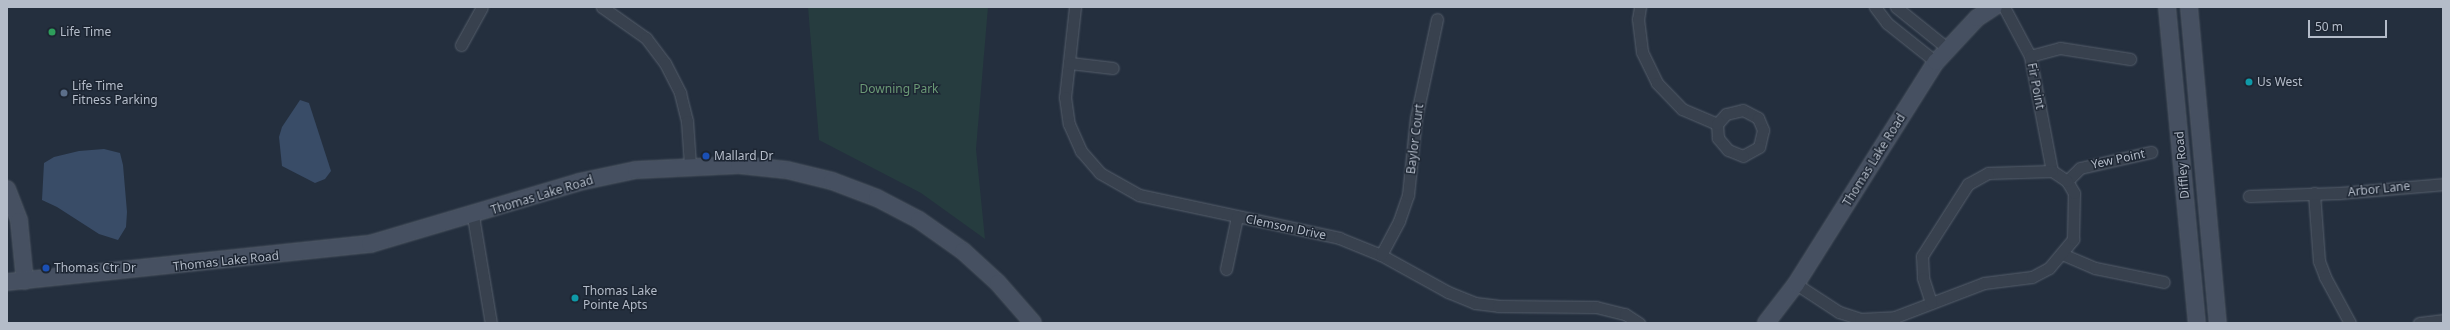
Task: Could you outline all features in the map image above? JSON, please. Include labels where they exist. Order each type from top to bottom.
[{"type":"street","points":[[461,44],[482,7]]},
{"type":"street","points":[[602,7],[646,38],[665,63],[680,93],[687,121],[690,165]]},
{"type":"street","name":"Clemson Drive","points":[[1076,7],[1066,97],[1069,124],[1081,151],[1100,173],[1139,195],[1339,238],[1381,255],[1448,292],[1475,303],[1498,306],[1596,307],[1625,314],[1639,323]]},
{"type":"street","points":[[1640,7],[1638,19],[1642,52],[1658,83],[1682,109],[1716,124]]},
{"type":"street","points":[[1875,7],[1887,23],[1936,62]]},
{"type":"street","points":[[1896,7],[1948,48]]},
{"type":"street","name":"Thomas Lake Road","points":[[1766,323],[1796,284],[1936,62],[1977,18],[1994,7]]},
{"type":"street","name":"Fir Point","points":[[2004,7],[2030,56],[2052,171]]},
{"type":"street","name":"Diffley Road","points":[[2167,7],[2197,323]]},
{"type":"street","name":"Diffley Road","points":[[2190,7],[2218,323]]},
{"type":"street","name":"Baylor Court","points":[[1381,255],[1399,221],[1408,195],[1416,118],[1437,19]]},
{"type":"street","points":[[2030,56],[2060,48],[2130,59]]},
{"type":"street","points":[[1070,63],[1113,68]]},
{"type":"street","points":[[1743,110],[1758,118],[1763,130],[1759,147],[1743,156],[1728,150],[1718,138],[1716,124],[1726,114],[1743,110]]},
{"type":"street","name":"Yew Point","points":[[2067,181],[2080,168],[2151,152]]},
{"type":"street","name":"Thomas Lake Road","points":[[7,282],[370,244],[473,216],[579,182],[636,170],[690,165],[740,165],[787,170],[832,181],[877,198],[919,220],[963,251],[998,283],[1033,323]]},
{"type":"street","points":[[1796,284],[1839,312],[1860,319],[1895,317],[1932,303],[1984,283],[2032,277],[2049,268],[2073,239],[2074,193],[2067,181],[2052,171],[1988,173],[1968,184],[1922,256],[1923,278],[1932,303]]},
{"type":"street","name":"Arbor Lane","points":[[2249,196],[2443,184]]},
{"type":"street","points":[[7,188],[19,221],[25,281]]},
{"type":"street","points":[[2314,193],[2319,261],[2325,277],[2350,323]]},
{"type":"street","points":[[473,216],[491,323]]},
{"type":"street","points":[[1226,269],[1237,217]]},
{"type":"street","points":[[2062,254],[2095,268],[2164,282]]},
{"type":"street","points":[[2419,323],[2443,320]]},
{"type":"green space","name":"Downing Park","points":[[808,7],[988,7],[976,149],[985,239],[921,193],[819,140]]},
{"type":"water","points":[[300,100],[309,103],[331,171],[325,179],[315,183],[282,166],[279,137],[282,127]]},
{"type":"water","points":[[104,149],[120,153],[123,165],[127,212],[126,227],[118,240],[99,234],[57,207],[42,200],[44,163],[54,157],[79,151]]},
{"type":"place","name":"Life Time","points":[[52,32]]},
{"type":"place","name":"Us West","points":[[2249,82]]},
{"type":"place","name":"Life Time Fitness Parking","points":[[64,93]]},
{"type":"place","name":"Mallard Dr","points":[[706,156]]},
{"type":"place","name":"Thomas Ctr Dr","points":[[46,268]]},
{"type":"place","name":"Thomas Lake Pointe Apts","points":[[575,298]]}]
